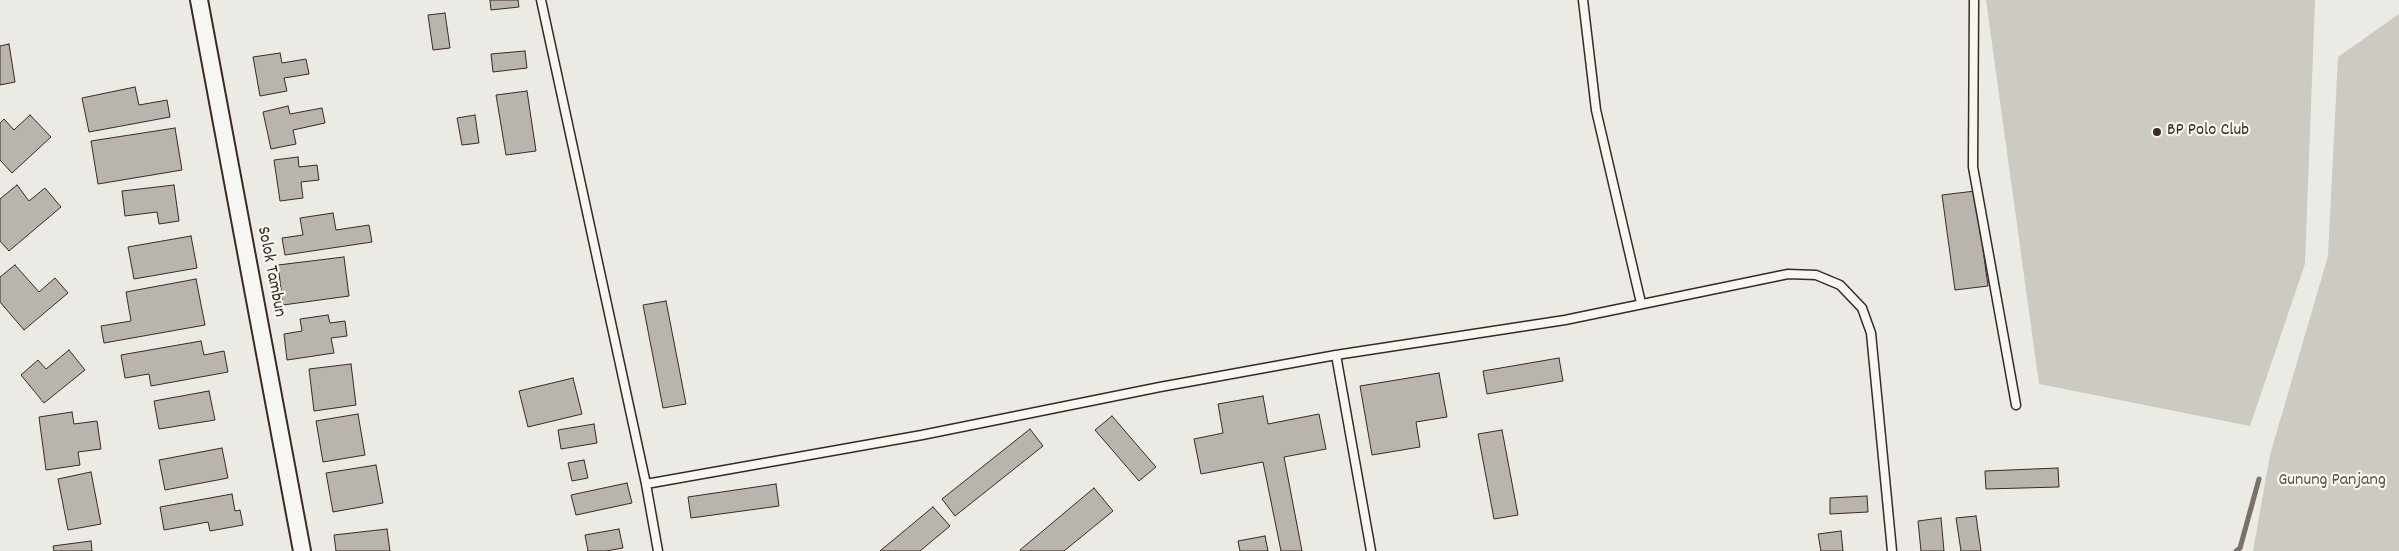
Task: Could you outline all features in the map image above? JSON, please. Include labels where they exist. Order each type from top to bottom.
[{"type":"street","name":"Solok Tambun","points":[[199,0],[302,551]]},
{"type":"lane","points":[[541,0],[646,484],[658,551]]},
{"type":"lane","points":[[1583,0],[1596,110],[1640,303]]},
{"type":"lane","points":[[1974,0],[1974,167],[2016,405]]},
{"type":"lane","points":[[646,484],[922,435],[1160,387],[1336,355],[1565,320],[1788,274],[1816,275],[1840,285],[1862,308],[1871,333],[1892,551]]},
{"type":"lane","points":[[1336,355],[1371,551]]},
{"type":"green space","name":"BP Polo Club","points":[[1986,0],[2315,0],[2305,264],[2250,426],[2039,384]]},
{"type":"green space","name":"Gunung Panjang","points":[[2399,14],[2399,551],[2253,551],[2270,455],[2328,256],[2338,57]]},
{"type":"building","points":[[490,0],[518,0],[519,7],[491,10]]},
{"type":"building","points":[[445,13],[450,48],[433,50],[428,15]]},
{"type":"building","points":[[9,44],[15,82],[0,85],[0,46]]},
{"type":"building","points":[[525,51],[527,68],[493,72],[491,54]]},
{"type":"building","points":[[280,53],[282,63],[306,59],[309,74],[284,78],[287,91],[260,96],[253,57]]},
{"type":"building","points":[[135,87],[139,105],[167,100],[170,117],[89,132],[82,98]]},
{"type":"building","points":[[527,91],[536,151],[506,155],[496,95]]},
{"type":"building","points":[[288,106],[290,114],[322,108],[325,123],[293,130],[296,144],[271,149],[263,112]]},
{"type":"building","points":[[30,115],[51,137],[12,173],[0,160],[0,123],[4,119],[14,130]]},
{"type":"building","points":[[475,115],[479,143],[462,145],[457,118]]},
{"type":"building","points":[[175,128],[182,170],[98,184],[91,141]]},
{"type":"building","points":[[298,157],[299,167],[317,165],[319,180],[301,182],[303,198],[280,201],[274,160]]},
{"type":"building","points":[[17,185],[29,201],[45,188],[61,207],[9,251],[0,241],[0,199]]},
{"type":"building","points":[[174,185],[179,221],[159,224],[157,212],[125,216],[122,191]]},
{"type":"building","points":[[1975,191],[1988,286],[1955,290],[1942,195]]},
{"type":"building","points":[[333,213],[336,230],[369,225],[372,242],[285,255],[282,238],[303,235],[300,218]]},
{"type":"building","points":[[191,236],[197,268],[134,279],[128,247]]},
{"type":"building","points":[[344,257],[349,296],[283,305],[278,265]]},
{"type":"building","points":[[15,265],[39,292],[55,278],[68,293],[24,330],[0,302],[0,277]]},
{"type":"building","points":[[196,279],[205,325],[104,343],[101,326],[131,321],[126,292]]},
{"type":"building","points":[[666,301],[686,404],[663,408],[643,305]]},
{"type":"building","points":[[328,315],[330,323],[345,321],[347,336],[331,338],[334,353],[287,360],[284,334],[302,331],[300,319]]},
{"type":"building","points":[[201,341],[204,355],[224,351],[228,372],[151,386],[149,374],[125,378],[121,355]]},
{"type":"building","points":[[69,350],[85,370],[44,403],[21,375],[38,360],[46,369]]},
{"type":"building","points":[[1559,358],[1563,381],[1487,394],[1483,371]]},
{"type":"building","points":[[351,364],[356,405],[314,411],[309,369]]},
{"type":"building","points":[[1439,373],[1447,417],[1416,422],[1420,447],[1372,455],[1360,386]]},
{"type":"building","points":[[573,378],[582,414],[528,427],[519,391]]},
{"type":"building","points":[[209,391],[215,420],[159,429],[154,401]]},
{"type":"building","points":[[1263,396],[1268,424],[1319,414],[1326,449],[1284,457],[1302,551],[1281,551],[1263,462],[1201,474],[1194,439],[1223,433],[1218,404]]},
{"type":"building","points":[[72,412],[74,424],[97,421],[101,449],[78,452],[80,465],[46,470],[39,417]]},
{"type":"building","points":[[358,414],[365,455],[323,462],[316,421]]},
{"type":"building","points":[[1112,416],[1156,467],[1139,481],[1095,430]]},
{"type":"building","points":[[594,424],[597,443],[561,449],[558,430]]},
{"type":"building","points":[[1030,429],[1043,446],[955,516],[942,499]]},
{"type":"building","points":[[1502,430],[1518,515],[1494,519],[1478,434]]},
{"type":"building","points":[[222,448],[228,478],[165,490],[159,460]]},
{"type":"building","points":[[584,460],[588,478],[572,481],[568,463]]},
{"type":"building","points":[[376,465],[383,503],[333,512],[326,473]]},
{"type":"building","points":[[2058,468],[2059,487],[1986,489],[1985,471]]},
{"type":"building","points":[[91,472],[101,524],[68,530],[58,479]]},
{"type":"building","points":[[627,483],[632,503],[576,515],[571,495]]},
{"type":"building","points":[[776,484],[779,506],[691,518],[688,497]]},
{"type":"building","points":[[1094,488],[1113,511],[1064,551],[1020,550]]},
{"type":"building","points":[[232,494],[235,511],[240,510],[243,525],[210,531],[208,522],[164,530],[160,507]]},
{"type":"building","points":[[1867,496],[1868,512],[1830,514],[1830,498]]},
{"type":"building","points":[[933,507],[950,526],[920,551],[880,551]]},
{"type":"building","points":[[1976,516],[1981,551],[1961,551],[1956,518]]},
{"type":"building","points":[[1941,518],[1944,551],[1921,551],[1918,521]]},
{"type":"building","points":[[387,529],[390,551],[336,551],[334,535]]},
{"type":"building","points":[[619,529],[623,548],[606,551],[588,551],[585,535]]},
{"type":"building","points":[[1841,531],[1843,551],[1821,551],[1818,534]]},
{"type":"building","points":[[1265,536],[1268,551],[1240,551],[1238,541]]},
{"type":"building","points":[[91,541],[92,551],[54,551],[53,546]]},
{"type":"waterway","points":[[2236,551],[2240,548],[2259,479]]},
{"type":"place","name":"BP Polo Club","points":[[2157,132]]}]
